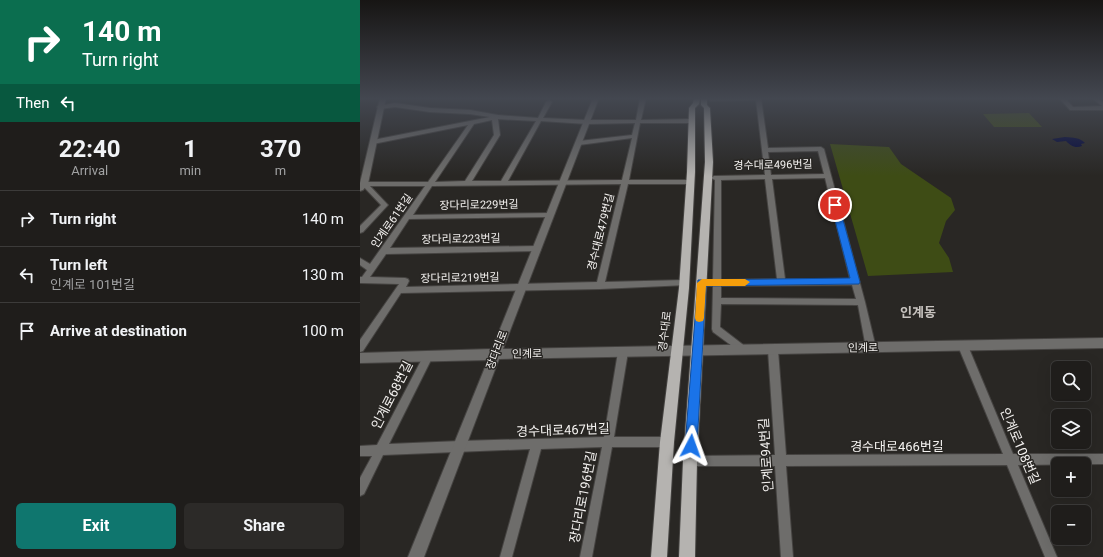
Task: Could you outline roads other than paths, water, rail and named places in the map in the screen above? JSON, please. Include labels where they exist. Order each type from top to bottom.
[{"type":"main road","name":"경수대로","points":[[659,557],[667,442],[684,284],[690,182],[691,124]]},
{"type":"main road","points":[[687,557],[690,461],[705,220],[713,178],[709,124]]},
{"type":"street","points":[[362,186],[377,124]]},
{"type":"street","points":[[373,142],[467,124]]},
{"type":"street","name":"인계로61번길","points":[[362,280],[408,217],[471,124]]},
{"type":"street","points":[[467,184],[498,136],[497,124]]},
{"type":"street","points":[[503,184],[536,124]]},
{"type":"street","name":"장다리로","points":[[416,557],[586,124]]},
{"type":"street","name":"경수대로479번길","points":[[600,286],[638,124]]},
{"type":"street","points":[[761,124],[781,282]]},
{"type":"street","points":[[579,143],[635,136]]},
{"type":"street","points":[[765,150],[822,149],[827,176],[856,282],[871,348]]},
{"type":"street","name":"경수대로496번길","points":[[743,350],[716,329],[718,220],[713,178],[827,176]]},
{"type":"street","points":[[362,186],[690,182]]},
{"type":"street","points":[[360,230],[384,204],[362,186]]},
{"type":"street","name":"장다리로229번길","points":[[408,217],[550,215]]},
{"type":"street","points":[[705,220],[718,220]]},
{"type":"street","name":"장다리로223번길","points":[[384,251],[537,249]]},
{"type":"street","points":[[360,261],[371,269]]},
{"type":"street","name":"인계로61번길","points":[[362,280],[405,281],[399,290]]},
{"type":"street","points":[[702,283],[856,282]]},
{"type":"street","name":"경수대로479번길","points":[[522,288],[684,284]]},
{"type":"street","name":"장다리로219번길","points":[[399,290],[522,288]]},
{"type":"street","points":[[360,348],[399,290]]},
{"type":"street","points":[[716,301],[861,302]]},
{"type":"street","name":"인계로","points":[[360,358],[676,351],[698,349],[773,350],[1103,343]]},
{"type":"street","name":"인계로108번길","points":[[964,346],[1051,557]]},
{"type":"street","name":"인계로94번길","points":[[773,350],[787,557]]},
{"type":"street","points":[[608,442],[623,352]]},
{"type":"street","name":"인계로68번길","points":[[360,490],[428,356]]},
{"type":"street","name":"장다리로196번길","points":[[586,557],[608,442]]},
{"type":"street","name":"경수대로467번길","points":[[360,451],[460,446],[667,442]]},
{"type":"street","points":[[506,557],[537,445]]},
{"type":"street","name":"경수대로466번길","points":[[690,461],[1103,459]]},
{"type":"district","name":"인계동","points":[[918,312]]}]
